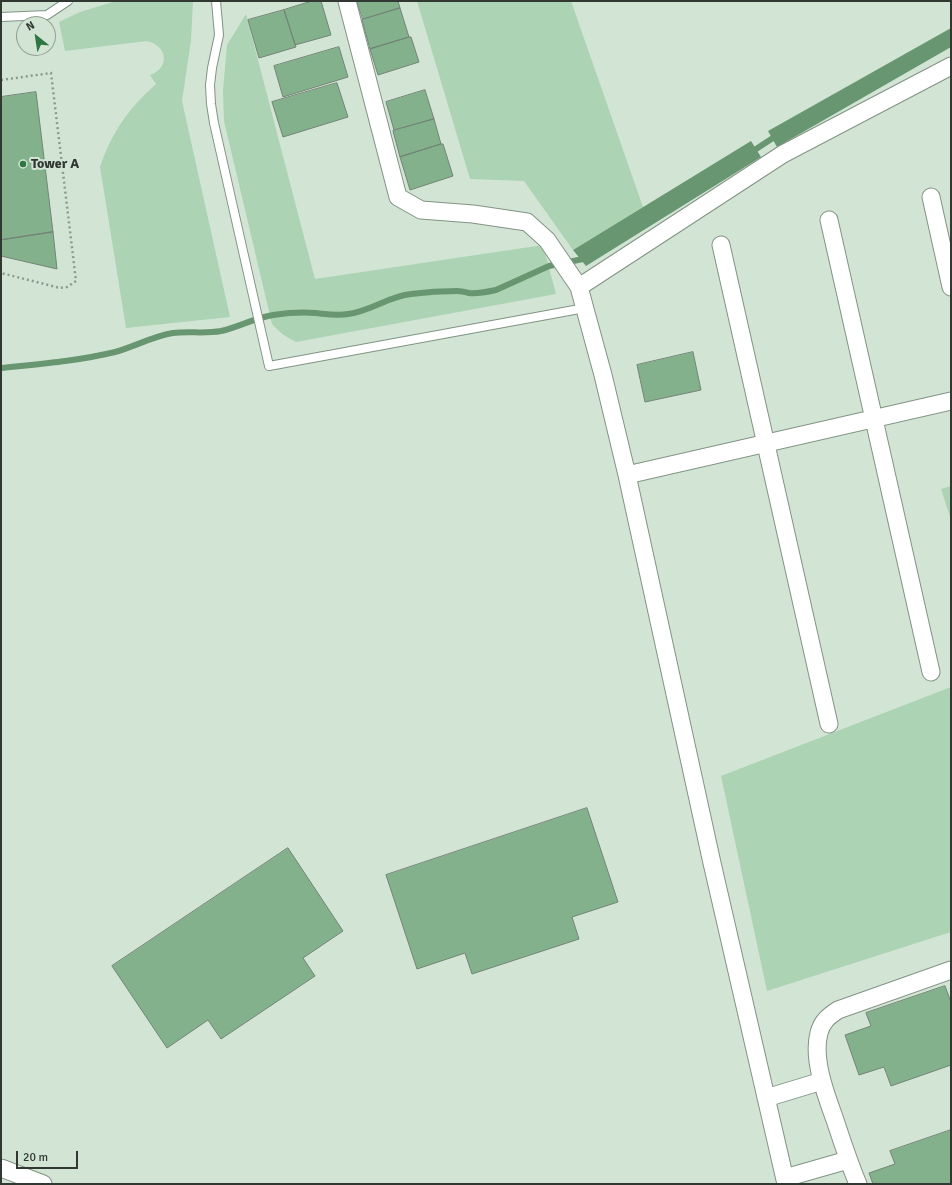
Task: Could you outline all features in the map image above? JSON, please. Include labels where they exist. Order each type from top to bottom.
[{"type":"street","points":[[347,1],[398,198],[421,210],[473,214],[527,222],[548,240],[570,274],[585,308],[627,475],[712,863],[785,1181],[848,1160]]},
{"type":"street","points":[[570,274],[783,154],[951,66]]},
{"type":"street","points":[[931,197],[951,287]]},
{"type":"street","points":[[829,220],[931,672]]},
{"type":"street","points":[[721,245],[829,724]]},
{"type":"street","points":[[627,475],[951,401]]},
{"type":"street","points":[[858,1184],[848,1160],[822,1081],[817,1044],[818,1033],[828,1016],[838,1010],[951,970]]},
{"type":"street","points":[[766,1098],[822,1081]]},
{"type":"street","points":[[1,1168],[43,1184]]},
{"type":"lane","points":[[1,17],[47,15],[68,1]]},
{"type":"lane","points":[[216,1],[219,35],[212,68],[211,104],[269,366],[585,308]]},
{"type":"path","points":[[1,80],[51,73],[76,281],[67,287],[60,288],[1,273]]},
{"type":"shaded area","points":[[116,1],[193,1],[191,41],[182,101],[230,317],[126,328],[100,167],[110,143],[122,122],[137,103],[156,84],[150,75],[161,67],[164,57],[159,47],[147,41],[65,51],[59,22],[80,12]]},
{"type":"shaded area","points":[[417,1],[571,1],[643,207],[573,250],[524,181],[470,179]]},
{"type":"shaded area","points":[[246,14],[315,279],[543,245],[556,294],[296,342],[277,329],[272,324],[224,121],[223,90],[227,45]]},
{"type":"shaded area","points":[[951,28],[951,47],[777,147],[768,131]]},
{"type":"shaded area","points":[[751,141],[761,157],[586,266],[573,250]]},
{"type":"shaded area","points":[[951,486],[951,520],[941,489]]},
{"type":"shaded area","points":[[951,687],[951,932],[767,991],[721,776]]},
{"type":"building","points":[[312,1],[321,1],[331,35],[295,45],[284,10]]},
{"type":"building","points":[[357,1],[398,1],[400,8],[363,19]]},
{"type":"building","points":[[400,8],[409,37],[370,49],[362,20]]},
{"type":"building","points":[[284,10],[296,47],[259,58],[248,20]]},
{"type":"building","points":[[411,37],[419,62],[378,75],[370,49]]},
{"type":"building","points":[[339,47],[348,77],[283,97],[274,66]]},
{"type":"building","points":[[337,83],[348,117],[283,137],[272,102]]},
{"type":"building","points":[[425,90],[434,119],[394,130],[386,102]]},
{"type":"building","name":"Tower A","points":[[36,92],[53,232],[1,240],[1,97]]},
{"type":"building","points":[[434,119],[441,144],[400,157],[393,131]]},
{"type":"building","points":[[443,144],[453,176],[410,190],[400,157]]},
{"type":"building","points":[[53,232],[57,269],[1,256],[1,240]]},
{"type":"building","points":[[693,352],[701,390],[645,402],[637,365]]},
{"type":"building","points":[[587,808],[618,902],[572,917],[579,939],[472,974],[465,953],[417,969],[386,875]]},
{"type":"building","points":[[288,848],[343,931],[303,958],[315,976],[221,1039],[208,1020],[167,1048],[112,966]]},
{"type":"building","points":[[945,986],[951,1002],[951,1065],[891,1086],[884,1067],[859,1075],[845,1035],[871,1026],[866,1013]]},
{"type":"building","points":[[951,1130],[951,1184],[873,1184],[869,1173],[895,1164],[890,1151]]},
{"type":"waterway","points":[[750,153],[779,134]]},
{"type":"waterway","points":[[1,368],[87,358],[122,350],[166,334],[179,332],[221,331],[259,318],[273,315],[289,313],[344,315],[364,310],[403,295],[446,291],[479,293],[496,290],[549,266],[583,259],[587,256]]},
{"type":"place","name":"Tower A","points":[[23,164]]}]
